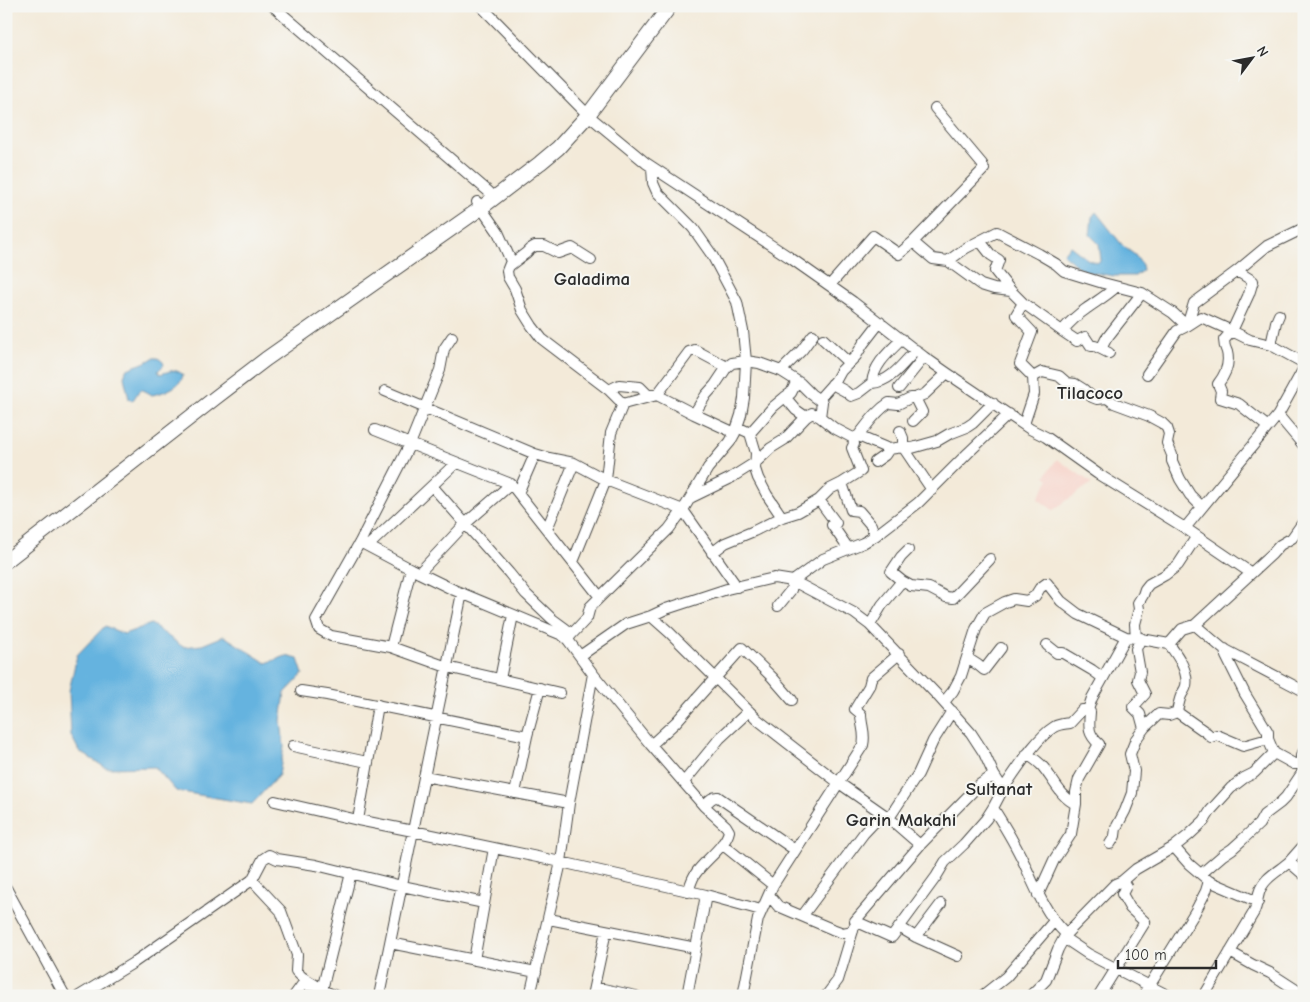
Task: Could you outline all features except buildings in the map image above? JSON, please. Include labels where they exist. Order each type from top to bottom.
[{"type":"highway","points":[[585,112],[661,6]]},
{"type":"highway","points":[[6,562],[266,359],[505,186],[585,112],[670,6]]},
{"type":"highway","points":[[6,554],[212,390],[271,347],[479,205],[489,192],[505,186]]},
{"type":"street","points":[[273,6],[489,192]]},
{"type":"street","points":[[481,6],[585,112],[652,167],[830,285],[947,373],[1251,573]]},
{"type":"street","points":[[830,285],[873,236],[899,254],[984,169],[982,164],[935,108]]},
{"type":"street","points":[[569,638],[587,618],[590,607],[669,528],[683,510],[708,468],[724,450],[736,430],[744,398],[746,361],[743,331],[737,302],[712,255],[693,228],[657,192],[652,183],[652,167]]},
{"type":"street","points":[[479,205],[498,232],[511,262],[507,271],[508,277],[527,318],[539,335],[609,390],[623,404]]},
{"type":"street","points":[[1187,326],[1194,303],[1267,246],[1304,228]]},
{"type":"street","points":[[948,261],[966,248],[997,232],[1022,244],[1056,264],[1064,271],[1142,293],[1173,313],[1187,326]]},
{"type":"street","points":[[980,241],[991,255],[999,260],[995,271],[1010,291],[1023,303],[1077,341],[1085,337],[1091,346],[1105,351],[1106,339],[1142,293]]},
{"type":"street","points":[[913,242],[933,258],[948,261],[981,285],[1010,291]]},
{"type":"street","points":[[509,266],[535,246],[544,246],[558,253],[572,248],[591,260]]},
{"type":"street","points":[[1237,271],[1253,281],[1232,331],[1224,340],[1228,363],[1223,378],[1218,384],[1221,391],[1220,398],[1239,404],[1268,427]]},
{"type":"street","points":[[1062,331],[1072,320],[1103,298],[1116,286]]},
{"type":"street","points":[[1023,303],[1016,315],[1032,332],[1020,364],[1033,377],[1034,394],[1024,424]]},
{"type":"street","points":[[1270,345],[1279,315]]},
{"type":"street","points":[[1147,374],[1177,331],[1201,317],[1250,340],[1270,345],[1304,363]]},
{"type":"street","points":[[819,399],[841,371],[856,356],[880,322]]},
{"type":"street","points":[[452,337],[444,350],[440,370],[410,444],[364,544],[316,620],[319,629],[331,636],[391,647],[447,667],[560,693]]},
{"type":"street","points":[[781,371],[818,337],[849,362]]},
{"type":"street","points":[[872,383],[874,371],[878,365],[902,339]]},
{"type":"street","points":[[623,404],[657,395],[686,356],[695,350],[727,367]]},
{"type":"street","points":[[832,384],[851,396],[859,393],[872,383],[892,376],[920,353]]},
{"type":"street","points":[[899,388],[920,353]]},
{"type":"street","points":[[694,414],[727,367],[732,363],[746,361],[759,363],[781,371],[797,381],[822,402],[820,417]]},
{"type":"street","points":[[1185,528],[1278,414],[1304,368]]},
{"type":"street","points":[[1033,377],[1042,372],[1059,376],[1067,383],[1075,384],[1083,389],[1092,397],[1098,399],[1106,398],[1162,423],[1167,428],[1169,434],[1168,443],[1172,461],[1180,479],[1190,495],[1202,507]]},
{"type":"street","points":[[712,553],[725,543],[782,517],[798,512],[819,500],[830,489],[842,484],[862,471],[852,448],[856,437],[878,412],[889,403],[898,404],[925,394],[947,373]]},
{"type":"street","points":[[750,433],[772,407],[791,392],[797,381]]},
{"type":"street","points":[[609,390],[619,385],[640,387],[648,395],[657,395],[694,414],[736,430],[750,433]]},
{"type":"street","points":[[385,391],[535,454],[574,463],[606,480],[683,510],[736,587]]},
{"type":"street","points":[[785,397],[796,410],[806,417]]},
{"type":"street","points":[[912,421],[922,412],[915,398]]},
{"type":"street","points":[[692,497],[729,479],[756,462],[771,448],[784,440],[812,413],[834,428],[889,449],[903,446],[912,448],[937,441],[967,427],[974,423],[993,403]]},
{"type":"street","points":[[573,562],[606,480],[611,433],[623,404]]},
{"type":"street","points":[[778,606],[791,590],[793,581],[823,559],[863,543],[875,536],[918,503],[1009,414]]},
{"type":"street","points":[[1278,414],[1304,446]]},
{"type":"street","points":[[375,430],[511,484],[600,596]]},
{"type":"street","points":[[900,432],[904,438],[903,446],[932,490]]},
{"type":"street","points":[[750,433],[756,453],[755,469],[758,478],[782,517]]},
{"type":"street","points":[[875,462],[886,455],[889,449]]},
{"type":"street","points":[[518,493],[535,454]]},
{"type":"street","points":[[364,544],[432,486],[456,462]]},
{"type":"street","points":[[547,529],[574,463]]},
{"type":"street","points":[[391,647],[415,571],[511,484]]},
{"type":"street","points":[[842,484],[851,510],[859,510],[871,525],[875,536]]},
{"type":"street","points":[[432,486],[526,594],[551,618],[566,629],[569,638],[593,674],[704,806],[726,826],[729,831],[728,835],[695,874],[688,892]]},
{"type":"street","points":[[819,500],[836,523],[832,525],[848,548]]},
{"type":"street","points":[[1169,644],[1182,630],[1195,625],[1280,545],[1292,538],[1304,521]]},
{"type":"street","points":[[1145,727],[1140,714],[1133,708],[1145,694],[1138,680],[1140,672],[1134,638],[1139,609],[1138,603],[1149,584],[1178,565],[1197,536]]},
{"type":"street","points":[[364,544],[462,593],[569,638]]},
{"type":"street","points":[[908,550],[891,572],[911,586],[929,588],[953,598],[990,559]]},
{"type":"street","points":[[580,656],[626,624],[666,609],[736,587],[774,578],[793,581],[854,613],[870,625],[971,733],[1003,789]]},
{"type":"street","points":[[870,625],[882,605],[902,581]]},
{"type":"street","points":[[944,702],[953,691],[961,676],[976,629],[985,613],[1014,599],[1028,600],[1035,596],[1040,588],[1047,583],[1061,601],[1078,614],[1134,638],[1169,644],[1181,661],[1182,668],[1187,677],[1186,689],[1181,696],[1177,712]]},
{"type":"street","points":[[379,996],[462,593]]},
{"type":"street","points":[[500,678],[513,614]]},
{"type":"street","points":[[650,616],[669,632],[764,725],[886,816],[920,845]]},
{"type":"street","points":[[1195,625],[1224,649],[1304,691]]},
{"type":"street","points":[[1038,895],[1054,860],[1071,834],[1079,779],[1098,744],[1091,737],[1089,725],[1090,712],[1088,710],[1092,698],[1103,678],[1134,638]]},
{"type":"street","points":[[1047,645],[1057,654],[1063,652],[1103,678]]},
{"type":"street","points":[[651,745],[676,722],[742,648],[772,677],[792,700]]},
{"type":"street","points":[[967,658],[984,670],[1001,648]]},
{"type":"street","points":[[1224,649],[1246,694],[1268,732],[1268,739],[1274,753],[1303,767]]},
{"type":"street","points":[[743,996],[761,910],[773,885],[863,745],[864,731],[860,714],[855,709],[869,686],[871,678],[899,654]]},
{"type":"street","points":[[530,996],[561,862],[569,802],[593,674]]},
{"type":"street","points":[[515,793],[527,736],[540,688]]},
{"type":"street","points":[[301,691],[527,736]]},
{"type":"street","points":[[358,820],[378,706]]},
{"type":"street","points":[[854,926],[891,937],[945,862],[964,844],[993,808],[1003,789],[1027,754],[1052,728],[1070,723],[1082,710],[1088,710]]},
{"type":"street","points":[[684,782],[720,738],[749,711]]},
{"type":"street","points":[[803,915],[864,832],[886,816],[918,774],[933,741],[952,711]]},
{"type":"street","points":[[1110,844],[1132,793],[1134,770],[1130,754],[1136,739],[1145,727],[1159,714],[1168,715],[1177,712]]},
{"type":"street","points":[[1177,712],[1207,732],[1211,737],[1217,735],[1243,746],[1268,739]]},
{"type":"street","points":[[293,746],[367,762]]},
{"type":"street","points":[[1143,996],[1195,912],[1206,891],[1205,878],[1223,855],[1242,840],[1259,824],[1264,815],[1286,797],[1303,767],[1301,756],[1304,751]]},
{"type":"street","points":[[1037,996],[1065,936],[1115,884],[1122,881],[1136,869],[1174,847],[1189,835],[1204,821],[1211,810],[1231,788],[1254,773],[1274,753]]},
{"type":"street","points":[[1027,754],[1042,766],[1063,795],[1076,804]]},
{"type":"street","points":[[769,895],[778,906],[844,933],[854,926],[920,845],[979,785],[994,775]]},
{"type":"street","points":[[424,776],[569,802]]},
{"type":"street","points":[[704,806],[714,797],[718,797],[795,850]]},
{"type":"street","points":[[275,801],[561,862],[706,895],[761,910]]},
{"type":"street","points":[[993,808],[1005,827],[1038,895],[1065,936],[1088,954],[1169,996]]},
{"type":"street","points":[[722,844],[773,885]]},
{"type":"street","points":[[1204,996],[1254,912],[1262,884],[1289,862],[1304,846]]},
{"type":"street","points":[[1174,847],[1205,878],[1258,902]]},
{"type":"street","points":[[474,960],[494,848]]},
{"type":"street","points":[[79,996],[133,962],[252,880],[263,859],[269,855],[277,859],[316,865],[402,886],[484,903]]},
{"type":"street","points":[[1289,862],[1304,875]]},
{"type":"street","points":[[320,988],[351,873]]},
{"type":"street","points":[[252,880],[281,911],[297,955],[296,971],[302,977],[336,996]]},
{"type":"street","points":[[1099,996],[1145,922],[1130,908],[1122,894],[1126,886],[1122,881]]},
{"type":"street","points":[[6,888],[65,996]]},
{"type":"street","points":[[687,996],[706,895]]},
{"type":"street","points":[[916,937],[941,904]]},
{"type":"street","points":[[549,919],[696,948]]},
{"type":"street","points":[[982,996],[1006,977],[1054,921]]},
{"type":"street","points":[[826,996],[838,980],[854,926]]},
{"type":"street","points":[[899,927],[958,956]]},
{"type":"street","points":[[606,931],[593,991],[636,996]]},
{"type":"street","points":[[390,943],[536,972]]},
{"type":"street","points":[[1230,952],[1253,966],[1270,973],[1301,993]]},
{"type":"street","points":[[1030,996],[1046,980]]},
{"type":"street","points":[[294,996],[302,985],[320,988]]},
{"type":"shaded area","points":[[1057,459],[1092,483],[1053,510],[1038,499],[1049,479],[1045,476]]},
{"type":"water","points":[[1096,212],[1123,246],[1135,255],[1142,265],[1143,270],[1135,276],[1114,276],[1088,272],[1079,268],[1063,254],[1070,246],[1087,259],[1097,263],[1101,260],[1099,244],[1090,235],[1092,217]]},
{"type":"water","points":[[153,358],[158,358],[163,362],[164,365],[158,371],[160,374],[177,371],[183,375],[182,379],[171,389],[156,394],[152,395],[141,390],[132,401],[129,399],[124,377],[126,370]]},
{"type":"water","points":[[151,624],[183,647],[202,645],[224,636],[266,663],[286,656],[298,659],[303,674],[285,693],[281,721],[284,747],[279,775],[252,804],[176,791],[155,767],[106,768],[79,751],[71,735],[69,691],[77,655],[105,626],[124,634]]},
{"type":"district","name":"Galadima","points":[[592,279]]},
{"type":"district","name":"Tilacoco","points":[[1090,393]]},
{"type":"district","name":"Sultanat","points":[[999,789]]},
{"type":"district","name":"Garin Makahi","points":[[901,820]]}]
